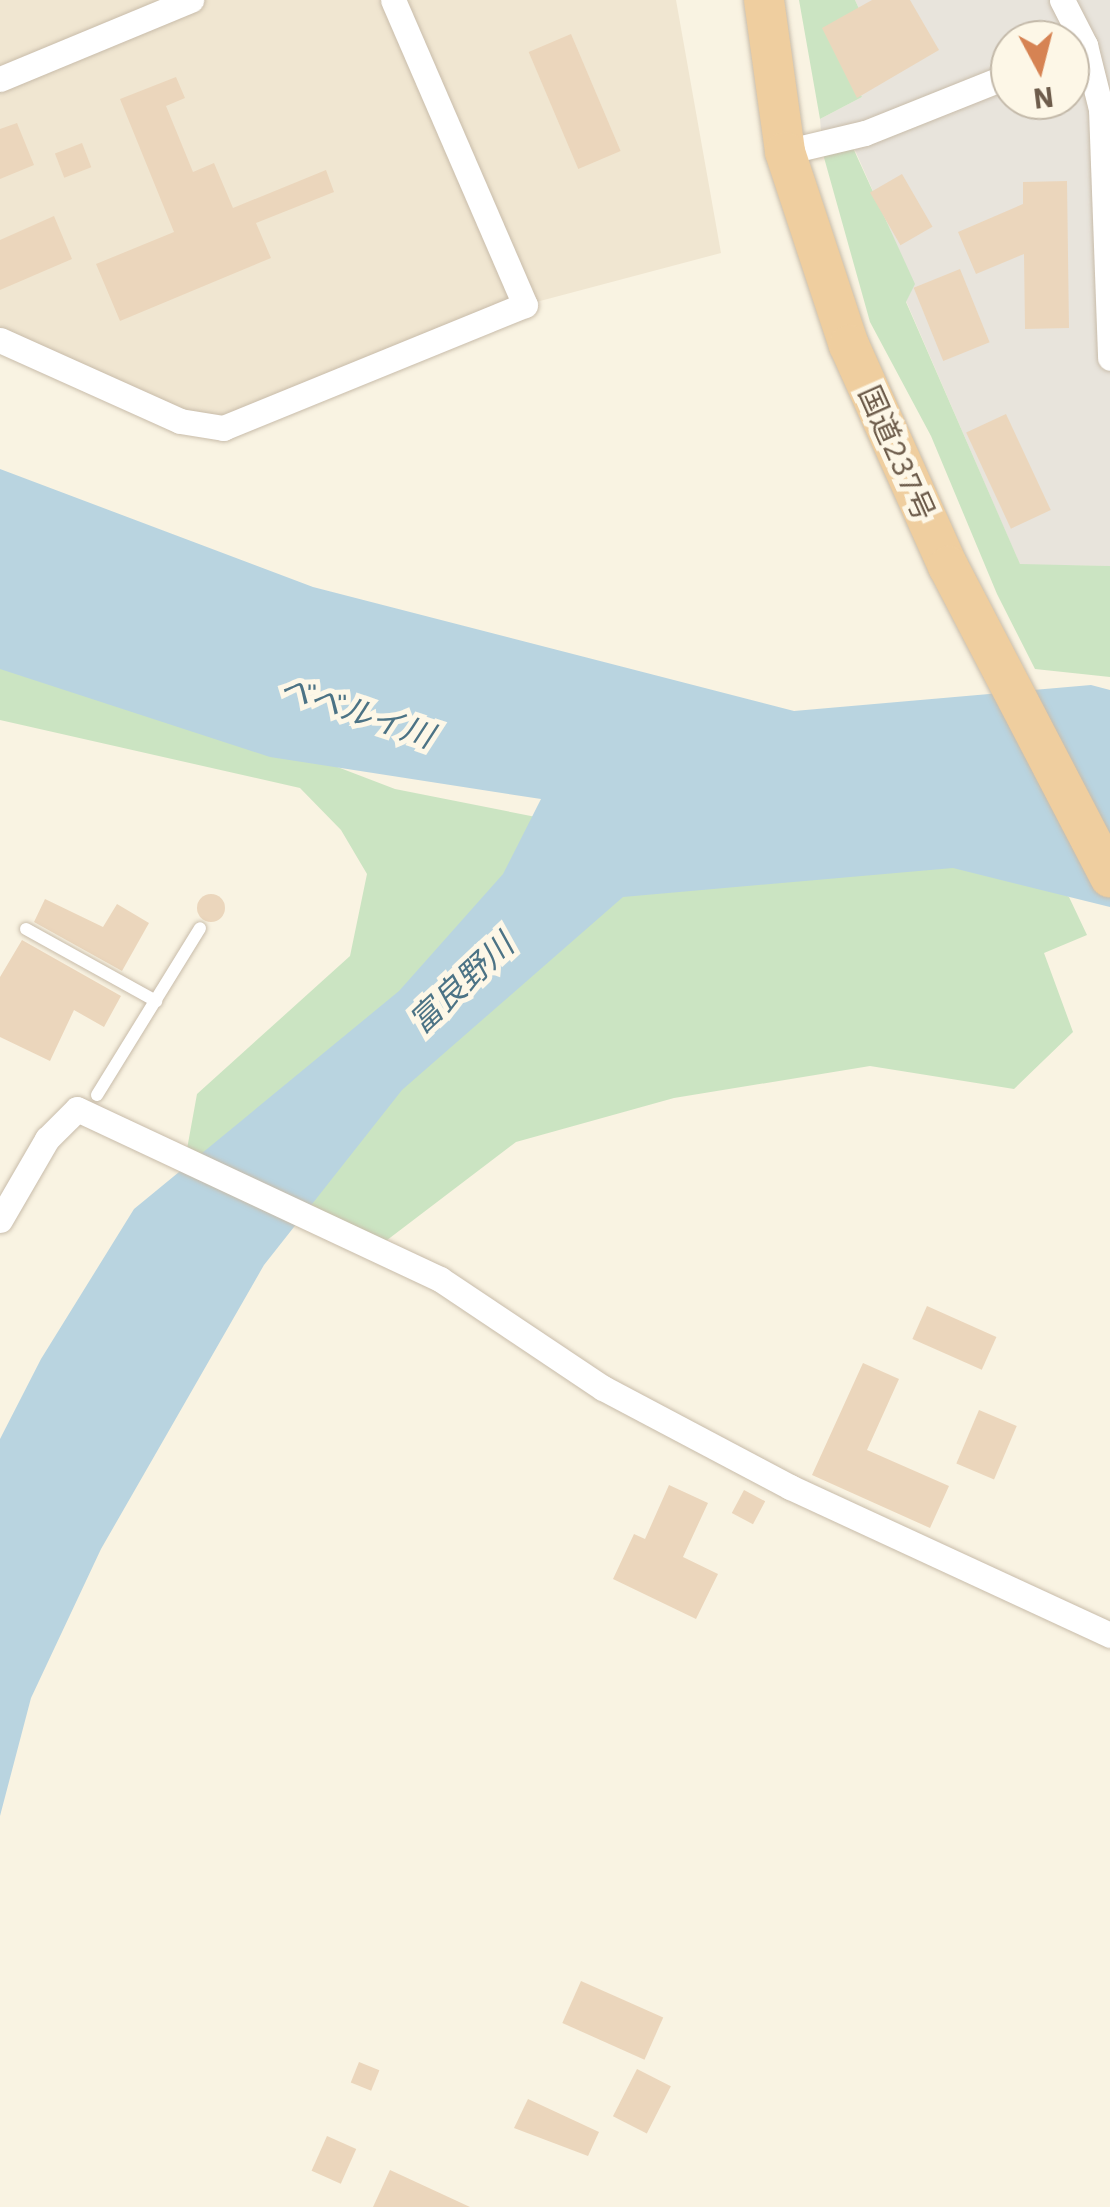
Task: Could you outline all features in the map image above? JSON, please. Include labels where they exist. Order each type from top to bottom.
[{"type":"highway","name":"国道237号","points":[[764,0],[785,152],[849,345],[986,640],[1110,877]]},
{"type":"street","points":[[0,79],[190,0]]},
{"type":"street","points":[[0,340],[180,421],[223,428],[524,305],[393,0]]},
{"type":"street","points":[[1090,80],[1101,110],[1110,358]]},
{"type":"street","points":[[785,152],[865,133],[990,83]]},
{"type":"street","points":[[0,1220],[60,1123],[76,1109],[99,1107],[424,1271],[603,1388],[739,1460],[1110,1635]]},
{"type":"lane","points":[[99,1107],[200,928]]},
{"type":"lane","points":[[26,930],[156,1000]]},
{"type":"shaded area","points":[[0,0],[676,0],[721,253],[525,305],[223,428],[0,340]]},
{"type":"shaded area","points":[[855,0],[1110,0],[1110,566],[1020,565],[906,301],[914,284],[850,139],[823,154],[820,119],[862,97],[836,30],[860,11]]},
{"type":"green space","points":[[799,0],[855,0],[860,11],[836,30],[862,97],[820,119]]},
{"type":"green space","points":[[849,139],[915,284],[906,302],[1020,564],[1110,566],[1110,677],[1035,669],[997,594],[931,436],[870,322],[823,154]]},
{"type":"green space","points":[[0,638],[395,789],[541,818],[1022,871],[1069,897],[1087,935],[1044,953],[1073,1032],[1014,1089],[870,1066],[674,1098],[516,1142],[374,1250],[181,1182],[197,1094],[350,956],[367,874],[341,830],[300,788],[0,720]]},
{"type":"water","points":[[0,469],[313,587],[794,711],[1091,685],[1110,690],[1110,907],[953,868],[623,897],[402,1090],[264,1265],[101,1549],[31,1698],[0,1816],[0,1439],[41,1359],[134,1209],[399,991],[503,874],[541,799],[270,757],[0,669]]},
{"type":"building","points":[[872,0],[910,0],[939,50],[857,98],[822,28]]},
{"type":"building","points":[[571,34],[621,151],[578,169],[529,52]]},
{"type":"building","points":[[176,77],[185,98],[166,106],[193,172],[214,163],[233,208],[326,170],[334,192],[256,223],[271,258],[120,321],[96,264],[174,232],[120,99]]},
{"type":"building","points":[[17,123],[34,165],[0,179],[0,129]]},
{"type":"building","points":[[82,143],[91,167],[64,178],[55,153]]},
{"type":"building","points":[[902,174],[932,227],[900,245],[870,192]]},
{"type":"building","points":[[1067,181],[1069,328],[1025,329],[1024,254],[976,274],[958,232],[1023,204],[1023,182]]},
{"type":"building","points":[[54,216],[72,259],[0,290],[0,240]]},
{"type":"building","points":[[960,269],[990,342],[943,361],[914,288]]},
{"type":"building","points":[[1006,414],[1051,510],[1011,529],[966,433]]},
{"type":"building","points":[[211,894],[221,898],[225,908],[221,918],[211,922],[201,918],[197,908],[201,898]]},
{"type":"building","points":[[45,899],[103,927],[117,904],[149,923],[122,971],[34,922]]},
{"type":"building","points":[[22,940],[121,996],[104,1027],[74,1010],[50,1061],[0,1037],[0,977]]},
{"type":"building","points":[[927,1306],[996,1337],[982,1370],[912,1339]]},
{"type":"building","points":[[863,1363],[899,1379],[867,1450],[949,1486],[930,1528],[812,1475]]},
{"type":"building","points":[[979,1410],[1017,1426],[994,1479],[956,1463]]},
{"type":"building","points":[[669,1485],[708,1503],[683,1557],[718,1574],[696,1619],[613,1579],[634,1534],[645,1539]]},
{"type":"building","points":[[744,1490],[765,1501],[753,1524],[732,1513]]},
{"type":"building","points":[[581,1981],[663,2018],[645,2060],[562,2023]]},
{"type":"building","points":[[359,2062],[379,2070],[371,2091],[351,2082]]},
{"type":"building","points":[[637,2069],[671,2086],[647,2133],[613,2116]]},
{"type":"building","points":[[528,2099],[599,2132],[588,2156],[514,2128]]},
{"type":"building","points":[[327,2136],[356,2149],[341,2184],[312,2171]]},
{"type":"building","points":[[390,2170],[470,2207],[373,2207]]},
{"type":"water label","name":"ベベルイ川","points":[[357,711]]},
{"type":"water label","name":"富良野川","points":[[461,983]]}]
